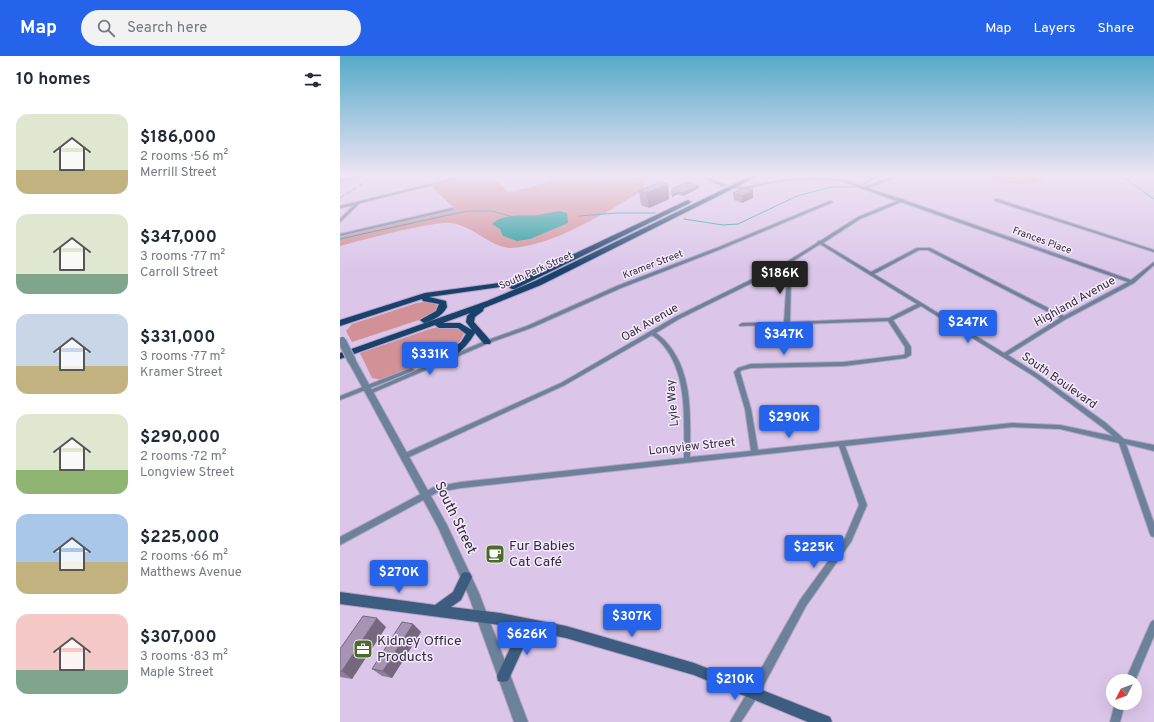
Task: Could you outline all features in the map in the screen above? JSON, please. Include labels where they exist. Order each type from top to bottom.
[{"type":"main road","name":"South Park Street","points":[[340,356],[488,298],[682,207]]},
{"type":"main road","name":"South Park Street","points":[[341,343],[411,329],[490,303],[538,283],[694,207]]},
{"type":"main road","points":[[627,232],[637,235]]},
{"type":"main road","points":[[340,323],[425,295],[500,284],[548,270]]},
{"type":"main road","points":[[340,327],[416,301],[432,299],[443,303],[443,307],[439,313],[411,329]]},
{"type":"main road","points":[[485,343],[470,320],[475,312],[490,303]]},
{"type":"main road","points":[[411,329],[451,324],[463,327],[485,343]]},
{"type":"main road","points":[[447,356],[464,344],[471,333]]},
{"type":"main road","points":[[437,610],[457,596],[466,577]]},
{"type":"main road","points":[[340,598],[482,616],[572,634],[674,663],[754,692],[825,722]]},
{"type":"main road","points":[[503,676],[528,624]]},
{"type":"street","points":[[340,221],[354,207]]},
{"type":"street","name":"Kramer Street","points":[[368,390],[447,356],[529,327],[584,302],[819,207]]},
{"type":"street","name":"Oak Avenue","points":[[405,456],[563,384],[652,332],[785,265],[859,218],[885,207]]},
{"type":"street","name":"Frances Place","points":[[922,207],[1132,282]]},
{"type":"street","points":[[1018,207],[1154,251]]},
{"type":"street","points":[[340,234],[452,208]]},
{"type":"street","name":"South Boulevard","points":[[819,242],[1004,355],[1076,404],[1121,440]]},
{"type":"street","points":[[870,274],[922,248],[929,249],[1064,318]]},
{"type":"street","name":"Highland Avenue","points":[[1004,355],[1064,318],[1132,282],[1154,263]]},
{"type":"street","points":[[785,265],[789,276],[787,323]]},
{"type":"street","points":[[742,324],[890,318],[921,304]]},
{"type":"street","points":[[755,452],[748,409],[738,372],[740,369],[752,366],[844,364],[904,357],[908,355],[908,347],[890,318]]},
{"type":"street","name":"Lyle Way","points":[[652,332],[659,337],[673,354],[682,375],[685,390],[687,459]]},
{"type":"street","name":"South Street","points":[[341,343],[442,525],[482,616],[521,722]]},
{"type":"street","name":"Kramer Street","points":[[368,390],[485,343]]},
{"type":"street","points":[[340,398],[368,390]]},
{"type":"street","name":"Longview Street","points":[[340,541],[437,489],[687,459],[1012,425],[1060,427],[1154,448]]},
{"type":"street","points":[[1121,440],[1154,534]]},
{"type":"street","points":[[735,722],[754,692],[803,603],[848,540],[863,505],[841,443]]},
{"type":"street","points":[[1133,674],[1154,625]]},
{"type":"street","points":[[1115,722],[1118,710]]},
{"type":"shaded area","points":[[453,207],[615,207],[572,230],[548,240],[523,247],[504,247],[489,241],[466,228],[450,223],[407,229],[340,246],[340,235],[406,221]]},
{"type":"shaded area","points":[[560,211],[567,213],[568,223],[530,239],[517,241],[503,236],[500,229],[492,224],[502,218],[520,215],[538,215]]},
{"type":"shaded area","points":[[431,301],[439,306],[433,313],[422,319],[352,342],[346,331],[352,324],[417,303]]},
{"type":"shaded area","points":[[442,326],[457,327],[464,333],[452,350],[417,368],[383,380],[372,378],[360,353]]},
{"type":"building","points":[[363,616],[377,618],[342,671],[340,671],[340,649]]},
{"type":"building","points":[[402,622],[413,624],[383,671],[372,669]]},
{"type":"waterway","points":[[684,219],[723,225],[738,224],[774,207]]},
{"type":"waterway","points":[[340,239],[467,211],[492,211],[513,217]]},
{"type":"waterway","points":[[579,216],[617,213],[655,213]]},
{"type":"place","name":"Fur Babies Cat Café","points":[[495,554]]},
{"type":"place","name":"Kidney Office Products","points":[[363,649]]}]
